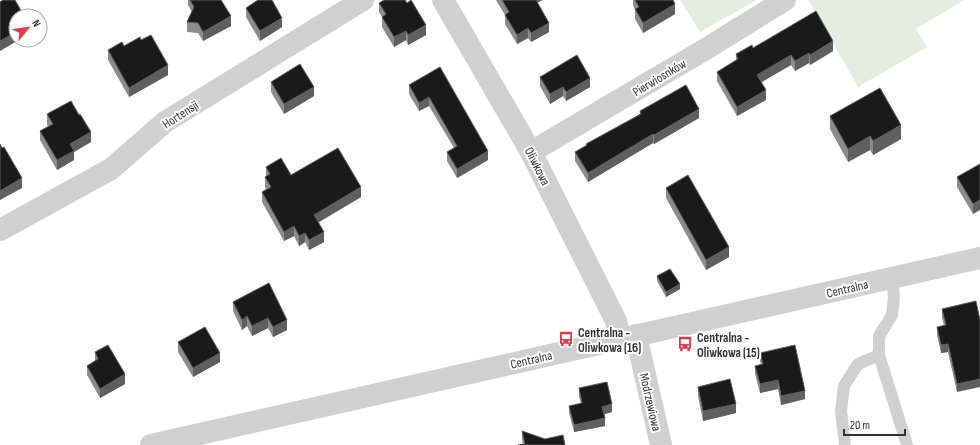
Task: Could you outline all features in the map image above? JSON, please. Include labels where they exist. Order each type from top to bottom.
[{"type":"street","name":"Hortensji","points":[[0,230],[111,168],[165,122],[363,0]]},
{"type":"street","name":"Oliwkowa","points":[[443,0],[531,152],[616,321],[628,337]]},
{"type":"street","name":"Pierwiosnków","points":[[531,152],[704,50],[785,0]]},
{"type":"street","name":"Centralna","points":[[151,445],[980,258]]},
{"type":"street","name":"Modrzewiowa","points":[[628,337],[661,445]]},
{"type":"lane","points":[[892,278],[894,297],[892,315],[879,336],[879,355],[907,445]]},
{"type":"lane","points":[[845,445],[841,412],[844,386],[858,364],[879,355]]},
{"type":"shaded area","points":[[680,0],[757,0],[700,32]]},
{"type":"shaded area","points":[[808,0],[964,0],[916,29],[927,47],[858,87]]},
{"type":"building","points":[[3,0],[15,0],[20,8],[8,8],[8,36],[0,41],[0,2]]},
{"type":"building","points":[[190,0],[221,0],[231,16],[203,32],[198,23],[187,22],[194,7]]},
{"type":"building","points":[[258,0],[272,0],[282,18],[260,31],[246,8]]},
{"type":"building","points":[[384,0],[405,0],[407,3],[411,0],[426,25],[408,35],[406,31],[394,37],[382,17],[386,14],[379,3]]},
{"type":"building","points":[[502,0],[536,0],[549,23],[531,33],[528,28],[517,35],[505,15],[509,12]]},
{"type":"building","points":[[635,0],[673,0],[675,4],[643,23],[635,9],[639,7]]},
{"type":"building","points":[[816,11],[833,41],[810,55],[809,53],[795,61],[791,55],[757,75],[766,90],[737,107],[717,72],[738,59],[736,54],[752,45],[753,48]]},
{"type":"building","points":[[151,35],[168,65],[129,88],[108,50],[122,42],[124,46],[140,37],[141,40]]},
{"type":"building","points":[[577,55],[590,78],[566,92],[563,87],[550,94],[540,77]]},
{"type":"building","points":[[300,64],[314,87],[284,104],[271,82]]},
{"type":"building","points":[[440,67],[488,151],[457,169],[447,152],[457,146],[429,97],[419,103],[409,85]]},
{"type":"building","points":[[686,85],[699,109],[654,135],[653,134],[588,173],[575,152],[587,145],[586,144],[641,114],[640,111]]},
{"type":"building","points":[[880,88],[901,125],[873,141],[870,136],[848,149],[830,116]]},
{"type":"building","points":[[71,101],[91,132],[70,144],[74,151],[57,160],[40,131],[53,124],[47,114]]},
{"type":"building","points":[[0,144],[2,148],[4,147],[22,178],[0,191]]},
{"type":"building","points":[[338,148],[361,187],[314,215],[324,232],[309,240],[305,233],[299,236],[294,226],[284,232],[262,192],[271,187],[265,177],[270,174],[266,167],[281,158],[291,175]]},
{"type":"building","points":[[980,164],[980,200],[973,204],[957,177]]},
{"type":"building","points":[[688,175],[729,247],[706,260],[666,188]]},
{"type":"building","points":[[670,269],[680,284],[666,292],[657,276]]},
{"type":"building","points":[[269,283],[287,320],[273,327],[268,318],[252,326],[247,316],[242,320],[233,302]]},
{"type":"building","points":[[976,301],[980,320],[980,379],[957,384],[948,344],[941,345],[937,327],[946,325],[942,309]]},
{"type":"building","points":[[205,327],[220,353],[193,368],[178,342]]},
{"type":"building","points":[[108,345],[125,374],[100,389],[87,366],[98,359],[95,352]]},
{"type":"building","points":[[795,345],[805,391],[781,396],[778,380],[760,384],[755,366],[763,364],[760,353]]},
{"type":"building","points":[[730,379],[736,404],[703,411],[698,387]]},
{"type":"building","points":[[607,382],[612,404],[602,407],[605,418],[574,425],[569,406],[582,403],[579,388]]},
{"type":"building","points":[[522,431],[545,439],[563,435],[565,445],[518,445],[525,444]]},
{"type":"place","name":"Centralna - Oliwkowa (16)","points":[[566,339]]},
{"type":"place","name":"Centralna - Oliwkowa (15)","points":[[685,344]]}]
